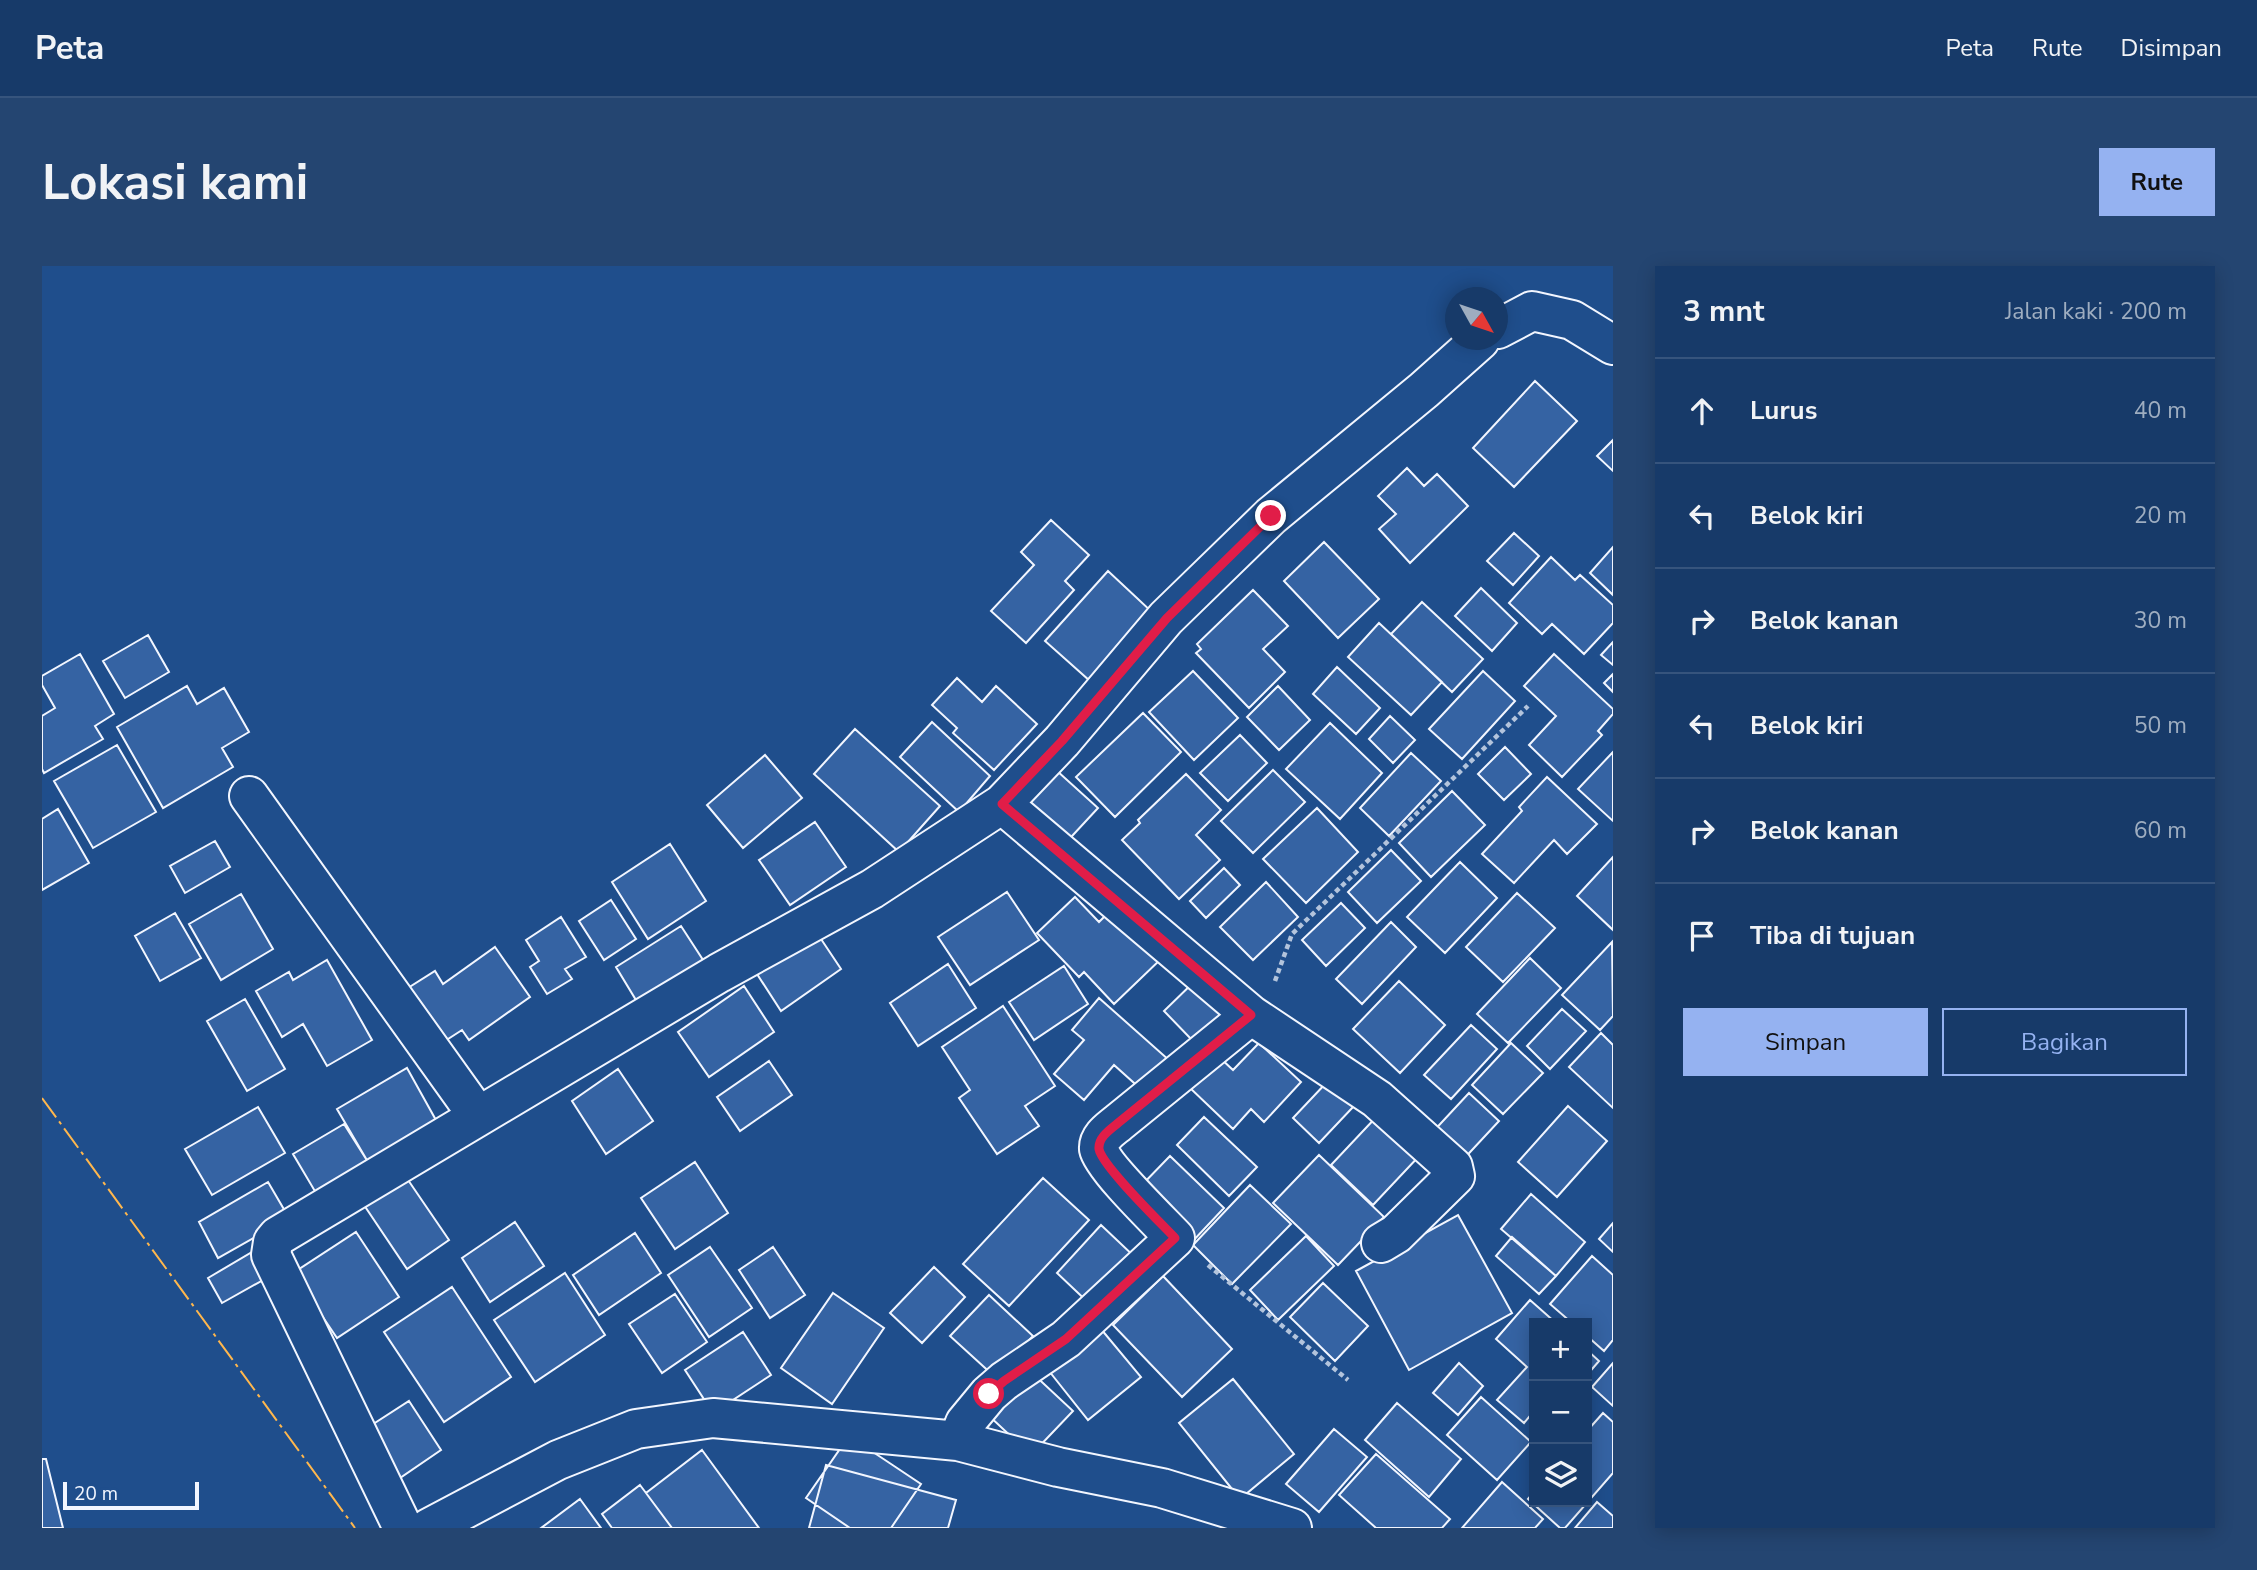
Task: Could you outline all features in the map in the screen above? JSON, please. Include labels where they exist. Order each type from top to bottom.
[{"type":"street","points":[[1508,323],[1532,311],[1572,320],[1613,345]]},
{"type":"street","points":[[402,1528],[271,1255],[271,1248],[278,1236],[719,973],[872,889],[1002,804],[1062,741],[1167,618],[1271,516],[1469,350]]},
{"type":"street","points":[[249,796],[478,1116]]},
{"type":"street","points":[[1002,804],[1251,1015],[1377,1099],[1453,1167],[1455,1176],[1396,1234],[1381,1243]]},
{"type":"street","points":[[958,1441],[965,1423],[989,1394],[1066,1339],[1175,1238],[1112,1170],[1099,1150],[1100,1144],[1103,1136],[1118,1123],[1251,1015]]},
{"type":"street","points":[[429,1528],[558,1460],[636,1429],[713,1418],[958,1441],[1058,1467],[1162,1488],[1292,1528]]},
{"type":"path","points":[[1251,1015],[1272,990],[1292,934],[1528,706]]},
{"type":"path","points":[[1175,1238],[1349,1380]]},
{"type":"building","points":[[1535,381],[1577,421],[1514,487],[1473,448]]},
{"type":"building","points":[[1613,440],[1613,471],[1597,456]]},
{"type":"building","points":[[1407,468],[1424,486],[1437,474],[1468,506],[1410,563],[1379,529],[1396,514],[1378,496]]},
{"type":"building","points":[[1051,520],[1089,555],[1065,581],[1074,590],[1026,643],[991,611],[1034,565],[1021,552]]},
{"type":"building","points":[[1514,533],[1539,556],[1513,585],[1487,561]]},
{"type":"building","points":[[1324,542],[1379,599],[1338,638],[1284,581]]},
{"type":"building","points":[[1613,547],[1613,595],[1590,573]]},
{"type":"building","points":[[1551,557],[1575,580],[1580,575],[1613,605],[1613,623],[1584,654],[1552,624],[1542,634],[1509,603]]},
{"type":"building","points":[[1108,571],[1153,613],[1090,681],[1045,641]]},
{"type":"building","points":[[1481,588],[1517,623],[1492,651],[1455,616]]},
{"type":"building","points":[[1253,590],[1288,626],[1263,649],[1285,672],[1249,708],[1196,653],[1201,649],[1197,644]]},
{"type":"building","points":[[1422,602],[1483,659],[1452,692],[1391,634]]},
{"type":"building","points":[[1379,623],[1442,682],[1411,715],[1348,657]]},
{"type":"building","points":[[148,635],[169,672],[125,698],[103,661]]},
{"type":"building","points":[[1613,642],[1613,665],[1601,655]]},
{"type":"building","points":[[80,654],[114,714],[95,726],[103,739],[44,773],[42,716],[55,708],[42,685],[42,676]]},
{"type":"building","points":[[1554,654],[1613,709],[1613,714],[1598,731],[1602,735],[1562,777],[1529,745],[1556,716],[1524,686]]},
{"type":"building","points":[[1337,667],[1380,708],[1356,734],[1313,694]]},
{"type":"building","points":[[1193,671],[1238,718],[1194,760],[1149,712]]},
{"type":"building","points":[[1483,671],[1515,701],[1462,759],[1429,729]]},
{"type":"building","points":[[1613,674],[1613,692],[1604,683]]},
{"type":"building","points":[[957,678],[982,702],[996,686],[1037,724],[994,770],[953,733],[957,728],[932,705]]},
{"type":"building","points":[[187,686],[197,704],[224,688],[249,732],[222,748],[233,767],[163,808],[117,727]]},
{"type":"building","points":[[1278,686],[1310,720],[1279,750],[1247,717]]},
{"type":"building","points":[[1143,713],[1181,752],[1115,817],[1076,777]]},
{"type":"building","points":[[1390,716],[1415,740],[1393,763],[1369,739]]},
{"type":"building","points":[[932,722],[990,776],[959,812],[900,757]]},
{"type":"building","points":[[1330,723],[1382,773],[1340,819],[1286,769]]},
{"type":"building","points":[[855,729],[940,806],[899,852],[814,774]]},
{"type":"building","points":[[1240,735],[1267,763],[1228,801],[1200,773]]},
{"type":"building","points":[[117,745],[156,812],[93,848],[54,781]]},
{"type":"building","points":[[1505,747],[1531,774],[1504,800],[1478,774]]},
{"type":"building","points":[[1613,752],[1613,821],[1578,789]]},
{"type":"building","points":[[1411,753],[1441,781],[1389,836],[1360,808]]},
{"type":"building","points":[[765,755],[802,798],[743,848],[707,805]]},
{"type":"building","points":[[1056,770],[1098,808],[1060,849],[1019,811]]},
{"type":"building","points":[[1273,770],[1305,802],[1253,853],[1221,821]]},
{"type":"building","points":[[1186,774],[1221,810],[1196,835],[1220,860],[1179,899],[1122,840],[1140,823],[1138,820]]},
{"type":"building","points":[[1547,777],[1597,824],[1567,854],[1554,840],[1514,883],[1482,854],[1522,811],[1519,807]]},
{"type":"building","points":[[1452,791],[1485,825],[1431,877],[1399,843]]},
{"type":"building","points":[[1317,808],[1358,852],[1306,903],[1263,859]]},
{"type":"building","points":[[58,809],[89,863],[42,890],[42,819]]},
{"type":"building","points":[[815,822],[846,867],[790,905],[759,860]]},
{"type":"building","points":[[215,841],[230,867],[185,893],[170,866]]},
{"type":"building","points":[[670,844],[706,901],[648,939],[612,882]]},
{"type":"building","points":[[1391,850],[1421,881],[1377,923],[1348,892]]},
{"type":"building","points":[[1613,857],[1613,930],[1577,896]]},
{"type":"building","points":[[1460,862],[1497,898],[1445,953],[1407,917]]},
{"type":"building","points":[[1224,868],[1240,885],[1206,918],[1190,901]]},
{"type":"building","points":[[1266,882],[1298,917],[1253,960],[1220,927]]},
{"type":"building","points":[[1007,892],[1039,940],[970,985],[938,937]]},
{"type":"building","points":[[1517,893],[1555,928],[1503,982],[1466,947]]},
{"type":"building","points":[[241,894],[273,949],[221,980],[189,924]]},
{"type":"building","points":[[1075,897],[1099,922],[1114,907],[1162,958],[1114,1004],[1084,972],[1079,977],[1037,933]]},
{"type":"building","points":[[611,900],[636,939],[604,960],[579,921]]},
{"type":"building","points":[[1341,903],[1365,928],[1326,966],[1302,940]]},
{"type":"building","points":[[175,913],[201,958],[160,981],[135,936]]},
{"type":"building","points":[[561,917],[586,957],[565,969],[572,979],[547,994],[530,967],[539,961],[526,940]]},
{"type":"building","points":[[1391,922],[1416,947],[1362,1004],[1336,979]]},
{"type":"building","points":[[681,926],[705,963],[639,1005],[616,967]]},
{"type":"building","points":[[817,933],[841,969],[781,1011],[757,974]]},
{"type":"building","points":[[1612,942],[1613,1016],[1600,1030],[1562,995]]},
{"type":"building","points":[[495,947],[530,997],[469,1040],[462,1030],[434,1048],[400,993],[435,971],[443,984]]},
{"type":"building","points":[[1530,958],[1561,988],[1508,1043],[1477,1014]]},
{"type":"building","points":[[327,960],[372,1040],[327,1066],[303,1024],[282,1037],[256,991],[289,972],[293,980]]},
{"type":"building","points":[[948,964],[976,1008],[918,1046],[890,1003]]},
{"type":"building","points":[[1064,966],[1088,1004],[1034,1040],[1009,1002]]},
{"type":"building","points":[[1199,977],[1229,1008],[1193,1041],[1164,1011]]},
{"type":"building","points":[[1399,981],[1445,1025],[1400,1073],[1353,1029]]},
{"type":"building","points":[[744,986],[774,1032],[709,1077],[678,1032]]},
{"type":"building","points":[[1099,998],[1170,1061],[1143,1091],[1114,1065],[1084,1100],[1054,1074],[1084,1040],[1072,1030]]},
{"type":"building","points":[[245,999],[285,1069],[247,1091],[207,1021]]},
{"type":"building","points":[[1003,1006],[1055,1086],[1025,1106],[1039,1126],[997,1154],[959,1098],[970,1090],[942,1047]]},
{"type":"building","points":[[1562,1009],[1586,1031],[1550,1069],[1527,1046]]},
{"type":"building","points":[[1471,1025],[1497,1049],[1451,1099],[1424,1075]]},
{"type":"building","points":[[1601,1033],[1613,1045],[1613,1108],[1569,1067]]},
{"type":"building","points":[[1259,1043],[1301,1082],[1264,1122],[1251,1109],[1233,1129],[1189,1087],[1218,1056],[1233,1070]]},
{"type":"building","points":[[1511,1043],[1543,1073],[1503,1114],[1472,1085]]},
{"type":"building","points":[[769,1061],[792,1095],[740,1131],[717,1097]]},
{"type":"building","points":[[407,1068],[437,1122],[368,1162],[337,1109]]},
{"type":"building","points":[[618,1069],[653,1121],[606,1154],[572,1101]]},
{"type":"building","points":[[1328,1081],[1354,1106],[1319,1143],[1293,1118]]},
{"type":"building","points":[[1469,1093],[1499,1121],[1459,1164],[1429,1136]]},
{"type":"building","points":[[1568,1106],[1607,1141],[1557,1197],[1518,1162]]},
{"type":"building","points":[[258,1107],[285,1153],[212,1195],[185,1149]]},
{"type":"building","points":[[1380,1113],[1422,1153],[1373,1205],[1331,1165]]},
{"type":"building","points":[[1204,1117],[1257,1167],[1229,1196],[1177,1145]]},
{"type":"building","points":[[344,1124],[368,1162],[316,1193],[293,1154]]},
{"type":"building","points":[[1319,1155],[1384,1217],[1338,1265],[1273,1203]]},
{"type":"building","points":[[1170,1156],[1224,1208],[1191,1243],[1137,1190]]},
{"type":"building","points":[[695,1162],[728,1213],[675,1249],[641,1198]]},
{"type":"building","points":[[406,1177],[449,1240],[407,1269],[364,1205]]},
{"type":"building","points":[[1043,1178],[1089,1220],[1009,1306],[963,1264]]},
{"type":"building","points":[[268,1182],[289,1218],[218,1258],[199,1222]]},
{"type":"building","points":[[1250,1185],[1291,1224],[1232,1284],[1193,1245]]},
{"type":"building","points":[[1531,1194],[1585,1242],[1556,1276],[1501,1229]]},
{"type":"building","points":[[1458,1215],[1512,1313],[1409,1370],[1356,1271]]},
{"type":"building","points":[[515,1222],[544,1266],[490,1302],[462,1258]]},
{"type":"building","points":[[1613,1223],[1613,1252],[1599,1239]]},
{"type":"building","points":[[1101,1225],[1138,1260],[1094,1308],[1057,1273]]},
{"type":"building","points":[[356,1232],[399,1297],[337,1338],[293,1273]]},
{"type":"building","points":[[635,1233],[661,1273],[599,1315],[573,1275]]},
{"type":"building","points":[[1306,1236],[1334,1266],[1278,1320],[1250,1290]]},
{"type":"building","points":[[1512,1237],[1556,1276],[1539,1294],[1496,1256]]},
{"type":"building","points":[[710,1247],[752,1308],[709,1337],[668,1275]]},
{"type":"building","points":[[773,1247],[805,1295],[770,1318],[739,1270]]},
{"type":"building","points":[[257,1249],[272,1275],[222,1303],[208,1278]]},
{"type":"building","points":[[1592,1256],[1613,1275],[1613,1340],[1604,1351],[1592,1340],[1592,1318],[1566,1318],[1550,1304]]},
{"type":"building","points":[[934,1267],[965,1297],[922,1343],[890,1313]]},
{"type":"building","points":[[565,1273],[605,1335],[535,1382],[494,1320]]},
{"type":"building","points":[[1163,1276],[1232,1349],[1182,1397],[1113,1325]]},
{"type":"building","points":[[1323,1283],[1368,1326],[1335,1361],[1290,1317]]},
{"type":"building","points":[[452,1287],[511,1377],[444,1422],[384,1332]]},
{"type":"building","points":[[833,1293],[884,1328],[832,1404],[781,1368]]},
{"type":"building","points":[[675,1294],[707,1342],[662,1373],[629,1324]]},
{"type":"building","points":[[989,1295],[1033,1336],[995,1377],[950,1336]]},
{"type":"building","points":[[1530,1300],[1550,1318],[1529,1318],[1529,1417],[1524,1423],[1497,1400],[1527,1367],[1496,1339]]},
{"type":"building","points":[[1101,1329],[1141,1377],[1088,1420],[1049,1371]]},
{"type":"building","points":[[743,1332],[771,1375],[713,1413],[685,1370]]},
{"type":"building","points":[[1592,1355],[1599,1361],[1592,1369]]},
{"type":"building","points":[[1459,1363],[1483,1386],[1458,1415],[1433,1393]]},
{"type":"building","points":[[1613,1363],[1613,1406],[1592,1387]]},
{"type":"building","points":[[1029,1370],[1073,1411],[1031,1455],[987,1414]]},
{"type":"building","points":[[1233,1379],[1294,1454],[1240,1499],[1179,1423]]},
{"type":"building","points":[[1481,1397],[1529,1440],[1529,1444],[1497,1480],[1447,1435]]},
{"type":"building","points":[[409,1401],[441,1450],[397,1480],[364,1430]]},
{"type":"building","points":[[1397,1403],[1461,1459],[1429,1497],[1365,1440]]},
{"type":"building","points":[[1603,1413],[1613,1422],[1613,1473],[1592,1497],[1592,1444],[1592,1425]]},
{"type":"building","points":[[1334,1429],[1367,1457],[1319,1512],[1286,1484]]},
{"type":"building","points":[[849,1436],[921,1484],[891,1528],[850,1528],[806,1498]]},
{"type":"building","points":[[702,1450],[759,1528],[672,1528],[646,1493]]},
{"type":"building","points":[[1376,1454],[1450,1519],[1442,1528],[1376,1528],[1339,1495]]},
{"type":"building","points":[[42,1459],[46,1459],[63,1528],[42,1528]]},
{"type":"building","points":[[826,1465],[956,1500],[948,1528],[809,1528]]},
{"type":"building","points":[[1502,1482],[1543,1519],[1535,1528],[1462,1528]]},
{"type":"building","points":[[640,1485],[672,1528],[612,1528],[602,1514]]},
{"type":"building","points":[[580,1499],[601,1528],[541,1528]]},
{"type":"building","points":[[1597,1502],[1613,1516],[1613,1528],[1575,1528]]},
{"type":"building","points":[[1537,1507],[1583,1507],[1565,1528],[1560,1528]]},
{"type":"power","points":[[42,1098],[355,1528]]},
{"type":"route","points":[[989,1394],[1066,1339],[1175,1238],[1112,1170],[1099,1150],[1100,1144],[1103,1136],[1118,1123],[1251,1015],[1002,804],[1062,741],[1167,618],[1271,516]]}]
